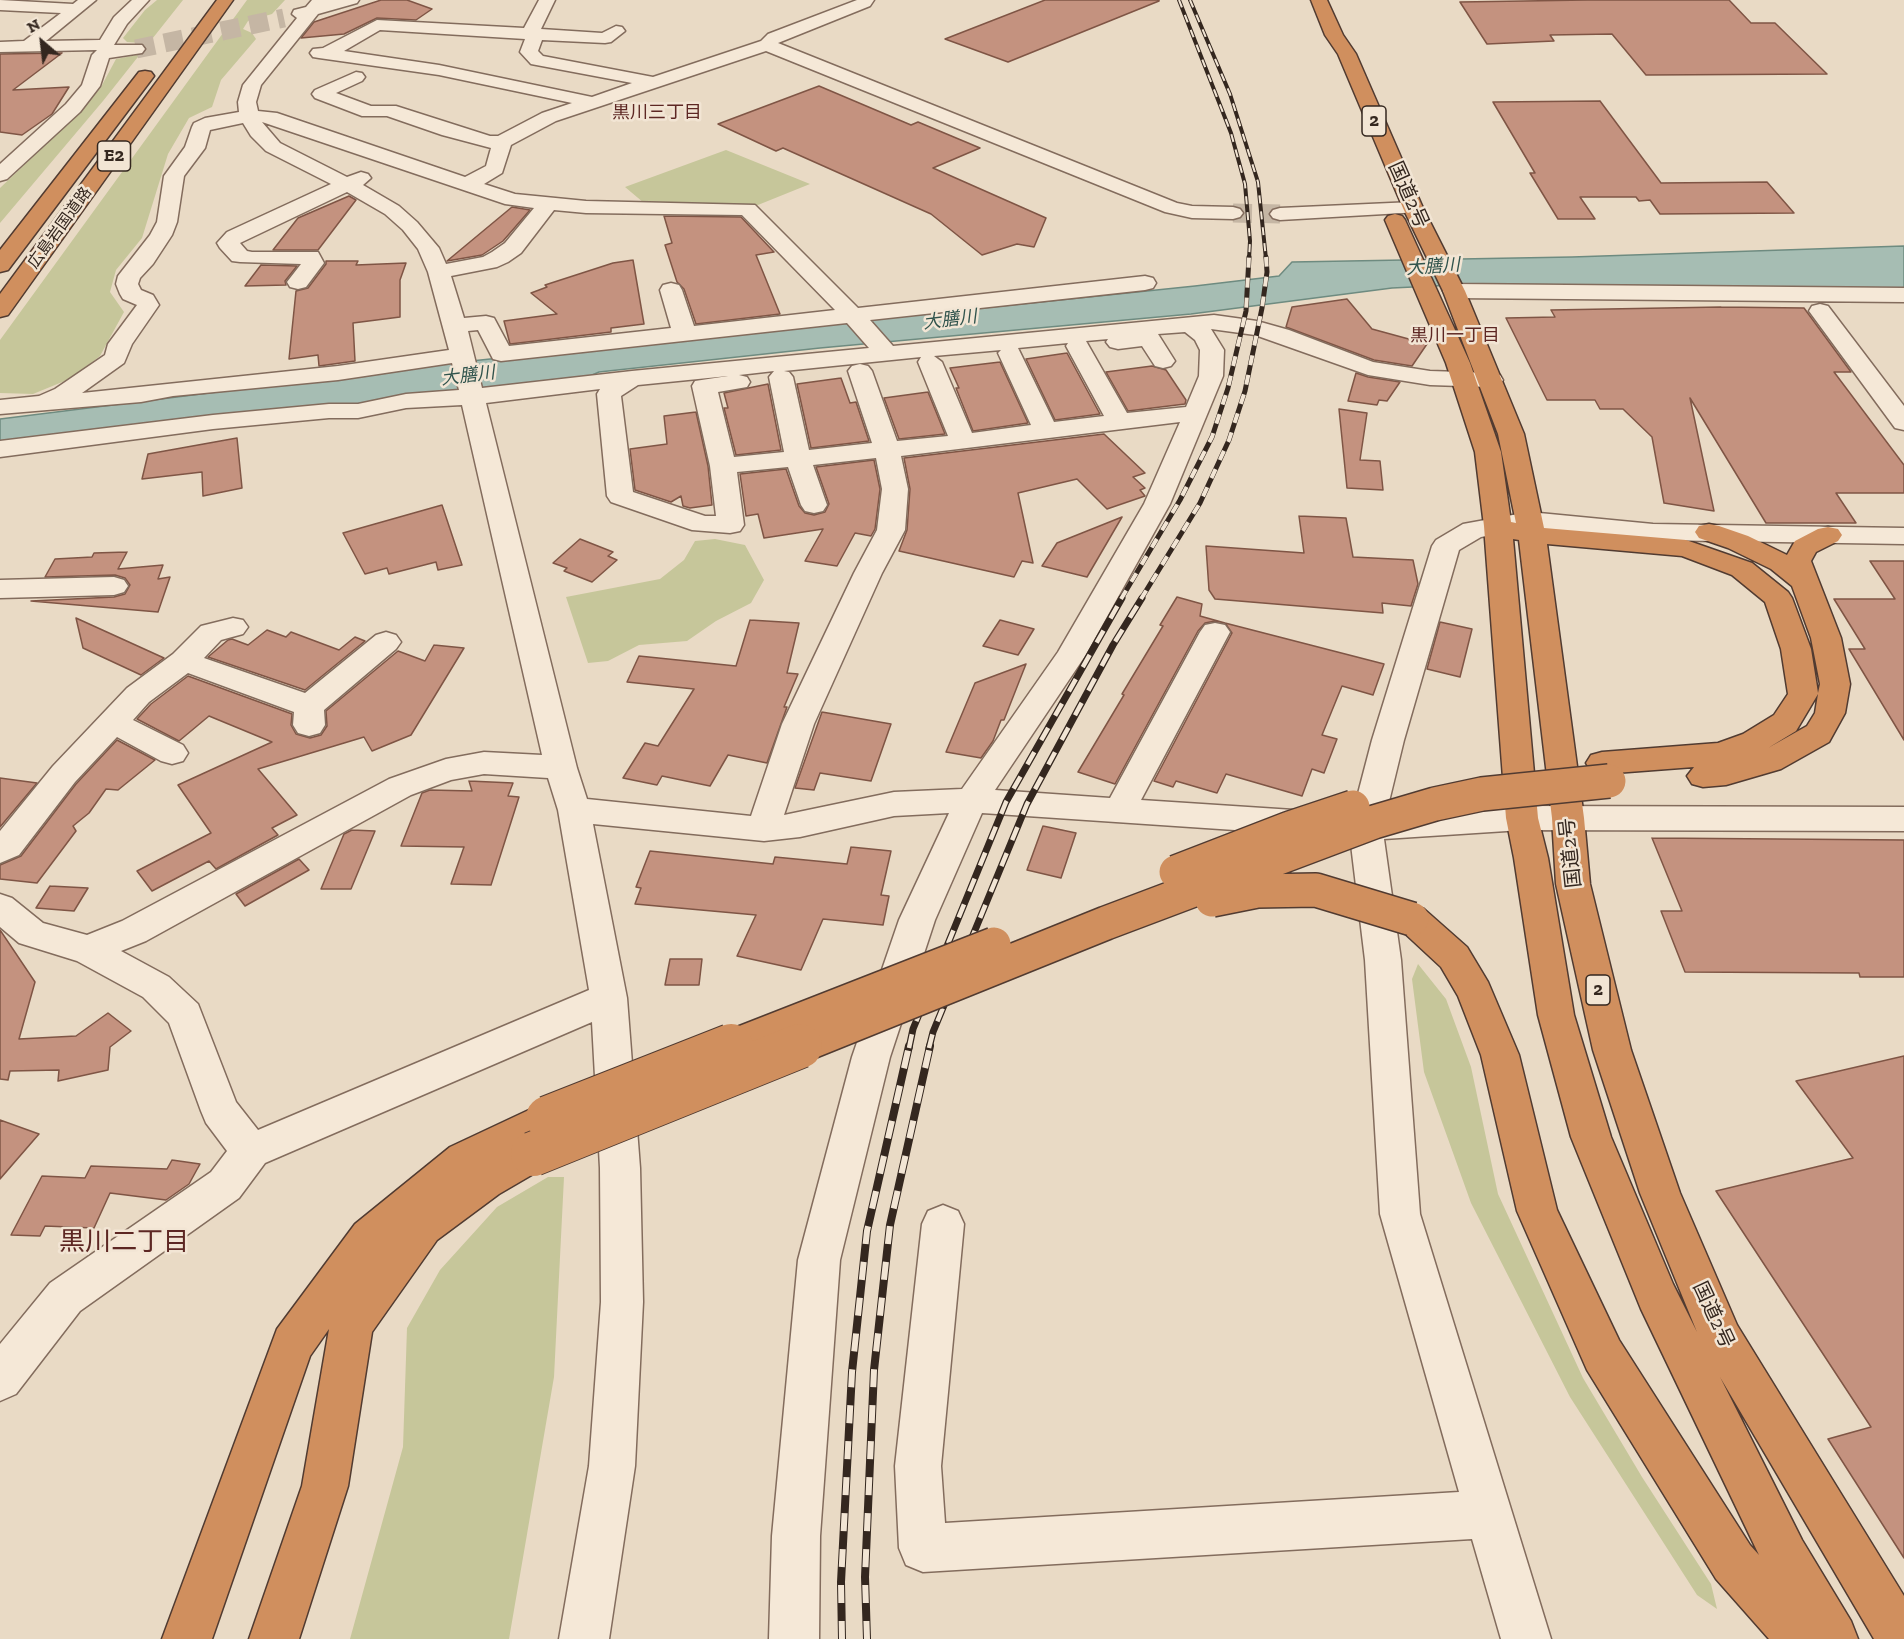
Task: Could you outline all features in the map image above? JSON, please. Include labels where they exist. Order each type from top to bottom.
[{"type":"highway","points":[[182,27],[203,0]]},
{"type":"highway","name":"広島岩国道路","points":[[0,310],[225,0]]},
{"type":"highway","name":"国道2号","points":[[1319,0],[1334,35],[1347,54],[1413,208],[1436,255],[1443,289],[1477,380],[1510,434],[1520,527],[1568,818],[1573,884],[1612,1050],[1660,1193],[1722,1340],[1902,1639]]},
{"type":"highway","name":"国道2号","points":[[1334,35],[1335,54],[1344,92]]},
{"type":"highway","name":"広島岩国道路","points":[[0,265],[154,64]]},
{"type":"highway","name":"国道2号","points":[[1381,188],[1411,254],[1443,289]]},
{"type":"highway","points":[[187,1639],[292,1344],[370,1237],[464,1159],[541,1136],[1374,822],[1435,804],[1482,794],[1721,754],[1754,742],[1785,723],[1803,694],[1796,649],[1778,598],[1743,569],[1686,548],[1520,527]]},
{"type":"highway","name":"国道2号","points":[[1520,527],[1522,818],[1531,858],[1556,1015],[1591,1137],[1656,1295],[1785,1557],[1833,1639]]},
{"type":"highway","points":[[1709,532],[1738,542],[1781,563],[1804,580]]},
{"type":"highway","points":[[274,1639],[325,1486],[351,1325],[422,1227],[541,1136],[1290,828],[1372,801],[1475,777],[1606,772],[1726,774],[1770,762],[1818,734],[1830,713],[1835,684],[1826,638],[1797,561],[1805,547],[1828,535]]},
{"type":"highway","points":[[1106,923],[1257,891],[1316,890],[1412,920],[1454,957],[1475,992],[1500,1055],[1537,1210],[1603,1355],[1732,1562],[1802,1639]]},
{"type":"street","points":[[0,175],[73,108],[91,86],[101,56],[120,21],[141,0]]},
{"type":"street","points":[[284,18],[316,6],[351,0]]},
{"type":"street","points":[[547,0],[532,30],[535,34],[529,52],[537,60],[651,82]]},
{"type":"street","points":[[356,77],[321,93],[369,111],[389,110],[449,131],[490,142],[502,142],[549,117],[767,45],[774,38],[864,3],[866,0]]},
{"type":"street","points":[[28,47],[82,4]]},
{"type":"street","points":[[0,5],[82,4]]},
{"type":"street","points":[[316,6],[252,85],[247,102],[249,116],[258,132],[273,147],[392,210],[410,226],[428,248],[439,272],[455,325],[561,768],[574,810],[609,999],[620,1168],[622,1302],[612,1466],[584,1639]]},
{"type":"street","points":[[424,26],[436,10]]},
{"type":"street","points":[[328,53],[377,25],[605,38],[616,31]]},
{"type":"street","points":[[767,45],[1173,208],[1192,212],[1233,213]]},
{"type":"street","points":[[0,47],[136,49]]},
{"type":"street","points":[[305,52],[328,53],[439,70],[591,102]]},
{"type":"street","points":[[44,403],[64,394],[116,358],[120,344],[148,305],[145,300],[131,294],[127,284],[129,276],[145,259],[161,235],[167,222],[174,176],[195,148],[201,127],[212,122],[249,116],[270,117],[512,201],[748,209],[855,317],[883,351]]},
{"type":"street","points":[[468,184],[495,169],[502,142]]},
{"type":"street","points":[[298,282],[313,263],[310,256],[252,258],[240,256],[228,243],[234,236],[398,161]]},
{"type":"street","points":[[439,272],[489,262],[500,257],[513,248],[548,204]]},
{"type":"street","points":[[1280,214],[1413,208]]},
{"type":"street","points":[[455,325],[486,323],[501,354],[855,317],[1145,283]]},
{"type":"street","points":[[1443,289],[1904,295]]},
{"type":"street","points":[[671,290],[685,335]]},
{"type":"street","points":[[1820,311],[1904,423]]},
{"type":"street","points":[[632,378],[609,394],[620,496],[702,524],[730,525],[723,466],[704,386],[797,371],[883,351],[1214,322],[1257,328],[1281,335],[1368,368],[1430,378],[1477,380]]},
{"type":"street","points":[[794,1639],[796,1536],[819,1260],[874,1046],[916,920],[971,800],[1070,656],[1157,504],[1211,376],[1212,350],[1204,336],[1188,323]]},
{"type":"street","points":[[0,449],[213,422],[329,411],[358,411],[405,401],[632,378],[797,371],[860,371],[1149,338],[1163,361]]},
{"type":"street","points":[[1078,346],[1119,421]]},
{"type":"street","points":[[1010,353],[1046,431]]},
{"type":"street","points":[[0,407],[110,399],[173,389],[338,373],[462,357]]},
{"type":"street","points":[[930,362],[963,442]]},
{"type":"street","points":[[797,371],[798,457],[814,505]]},
{"type":"street","points":[[764,829],[775,788],[798,724],[868,573],[891,530],[895,489],[887,450],[860,371]]},
{"type":"street","points":[[723,466],[963,442],[1196,413]]},
{"type":"street","points":[[1526,1639],[1400,1214],[1383,960],[1366,828],[1388,740],[1446,546],[1473,530],[1520,527],[1653,532],[1904,536]]},
{"type":"street","points":[[0,589],[114,586]]},
{"type":"street","points":[[0,850],[7,846],[64,774],[138,695],[184,661],[211,633],[233,627]]},
{"type":"street","points":[[1120,809],[1215,632]]},
{"type":"street","points":[[184,661],[309,716],[386,642]]},
{"type":"street","points":[[111,725],[130,730],[172,753]]},
{"type":"street","points":[[88,950],[134,931],[400,787],[446,770],[484,763],[561,768]]},
{"type":"street","points":[[574,810],[764,829],[800,825],[894,804],[971,800],[1366,828],[1522,818],[1904,819]]},
{"type":"street","points":[[0,907],[31,933],[88,950],[156,987],[185,1015],[220,1111],[251,1151]]},
{"type":"street","points":[[0,1380],[65,1297],[225,1185],[251,1151],[609,999]]},
{"type":"street","points":[[943,1224],[918,1466],[923,1548],[1489,1514]]},
{"type":"green space","points":[[157,0],[183,0],[103,101],[0,223],[0,188],[82,110],[101,87],[116,59],[137,55],[142,43],[127,42],[123,38],[145,10]]},
{"type":"green space","points":[[247,0],[285,0],[272,14],[248,21],[243,29],[252,33],[256,39],[221,80],[212,107],[189,118],[168,154],[142,238],[116,270],[110,292],[124,312],[100,356],[72,378],[33,394],[0,393],[0,340]]},
{"type":"green space","points":[[726,150],[810,184],[748,209],[650,208],[625,187]]},
{"type":"green space","points":[[715,539],[745,545],[764,580],[751,603],[716,621],[687,641],[639,645],[608,661],[588,663],[566,597],[660,579],[684,560],[695,541]]},
{"type":"green space","points":[[1418,964],[1446,999],[1471,1067],[1498,1194],[1583,1378],[1642,1477],[1711,1584],[1717,1609],[1697,1595],[1570,1397],[1471,1203],[1424,1072],[1412,979]]},
{"type":"green space","points":[[548,1177],[564,1177],[554,1377],[509,1639],[350,1639],[403,1447],[407,1328],[440,1270],[497,1207]]},
{"type":"water","name":"大膳川","points":[[1904,246],[1904,288],[1475,284],[1392,288],[1191,314],[820,348],[599,372],[583,379],[0,443],[0,419],[442,364],[1279,276],[1292,262],[1572,257]]},
{"type":"building","points":[[381,0],[407,0],[432,9],[416,20],[377,18],[344,34],[301,38],[314,22]]},
{"type":"building","points":[[1045,0],[1159,1],[1008,62],[945,39]]},
{"type":"building","points":[[1729,0],[1751,23],[1775,23],[1827,74],[1646,75],[1612,34],[1550,35],[1554,41],[1487,44],[1460,2]]},
{"type":"building","points":[[62,53],[13,90],[69,87],[52,114],[22,135],[0,132],[0,54]]},
{"type":"building","points":[[819,86],[911,125],[918,122],[980,148],[933,168],[1046,218],[1034,247],[1017,244],[982,255],[931,214],[783,148],[776,151],[718,124]]},
{"type":"building","points":[[1600,101],[1661,183],[1767,182],[1794,213],[1660,214],[1650,200],[1639,201],[1636,197],[1580,197],[1595,219],[1558,219],[1530,173],[1535,173],[1493,102]]},
{"type":"building","points":[[349,196],[356,200],[318,250],[273,250],[298,218]]},
{"type":"building","points":[[512,207],[530,210],[503,241],[482,255],[447,261]]},
{"type":"building","points":[[664,216],[741,217],[774,252],[756,255],[780,314],[696,324],[684,289],[677,282],[665,245],[672,243]]},
{"type":"building","points":[[633,260],[644,324],[611,328],[611,332],[510,344],[504,321],[557,314],[531,293],[547,287],[545,285],[613,263]]},
{"type":"building","points":[[326,261],[358,261],[356,265],[406,263],[400,280],[400,317],[353,323],[355,361],[319,366],[318,355],[289,359],[296,291],[308,288]]},
{"type":"building","points":[[261,265],[297,266],[285,281],[286,285],[245,286]]},
{"type":"building","points":[[1347,299],[1372,329],[1427,344],[1412,366],[1374,360],[1286,327],[1292,307]]},
{"type":"building","points":[[1804,308],[1851,372],[1834,372],[1904,465],[1904,493],[1836,493],[1856,523],[1766,523],[1690,398],[1714,511],[1664,503],[1652,437],[1623,409],[1600,409],[1595,400],[1547,400],[1506,318],[1555,317],[1551,310]]},
{"type":"building","points":[[1067,353],[1100,414],[1055,420],[1026,359]]},
{"type":"building","points":[[1000,362],[1028,423],[973,431],[950,368]]},
{"type":"building","points":[[1152,366],[1166,370],[1186,400],[1185,404],[1128,411],[1106,372]]},
{"type":"building","points":[[1356,373],[1400,382],[1387,401],[1379,400],[1377,405],[1348,401]]},
{"type":"building","points":[[841,378],[850,403],[856,402],[869,441],[811,448],[797,384]]},
{"type":"building","points":[[768,384],[781,450],[736,455],[724,408],[728,408],[724,393]]},
{"type":"building","points":[[928,392],[945,434],[899,439],[884,398]]},
{"type":"building","points":[[1339,409],[1367,413],[1360,460],[1380,461],[1383,490],[1347,488]]},
{"type":"building","points":[[696,412],[708,466],[712,505],[690,508],[683,506],[681,496],[671,502],[635,490],[630,449],[667,444],[664,416]]},
{"type":"building","points":[[1104,434],[1145,473],[1133,477],[1145,488],[1140,490],[1145,496],[1107,509],[1077,479],[1018,493],[1033,563],[1022,561],[1014,577],[899,551],[907,530],[910,489],[904,458]]},
{"type":"building","points":[[237,438],[242,488],[203,496],[202,472],[142,479],[148,454]]},
{"type":"building","points":[[874,460],[880,489],[875,529],[871,536],[855,533],[837,566],[805,561],[823,529],[764,538],[758,514],[746,516],[740,474],[786,469],[799,506],[805,513],[814,515],[825,512],[829,504],[816,467]]},
{"type":"building","points":[[442,505],[462,565],[438,570],[436,562],[389,574],[387,568],[365,574],[343,533]]},
{"type":"building","points":[[1299,516],[1346,518],[1353,557],[1413,560],[1418,584],[1411,606],[1382,603],[1383,613],[1215,599],[1209,590],[1206,546],[1304,553]]},
{"type":"building","points":[[1122,517],[1087,577],[1042,566],[1057,543]]},
{"type":"building","points":[[580,539],[613,552],[608,556],[617,560],[592,582],[564,571],[567,568],[553,563]]},
{"type":"building","points":[[127,552],[118,569],[163,565],[158,579],[170,577],[158,612],[31,601],[114,597],[125,594],[130,585],[125,578],[115,575],[45,577],[55,559],[92,557],[94,553]]},
{"type":"building","points":[[1870,561],[1904,561],[1904,740],[1849,649],[1865,649],[1834,599],[1895,599]]},
{"type":"building","points":[[1177,597],[1202,604],[1200,616],[1225,623],[1215,621],[1205,623],[1198,631],[1115,784],[1078,772],[1124,695],[1122,694],[1163,626],[1160,625]]},
{"type":"building","points":[[76,618],[164,658],[141,675],[83,648]]},
{"type":"building","points":[[750,620],[799,623],[787,673],[798,674],[784,707],[787,707],[767,763],[728,755],[710,786],[662,776],[657,785],[623,778],[645,743],[658,746],[694,689],[627,682],[639,656],[736,666]]},
{"type":"building","points":[[1000,620],[1034,629],[1018,655],[983,646]]},
{"type":"building","points":[[1440,622],[1472,629],[1460,677],[1427,669]]},
{"type":"building","points":[[1225,623],[1384,664],[1373,695],[1342,686],[1322,735],[1337,739],[1324,773],[1312,769],[1302,796],[1226,774],[1217,793],[1176,781],[1173,787],[1154,781],[1232,633]]},
{"type":"building","points":[[267,630],[286,637],[291,632],[339,650],[355,637],[365,641],[305,690],[208,657],[228,640],[232,639],[248,645]]},
{"type":"building","points":[[434,645],[464,648],[411,735],[372,751],[364,737],[258,769],[297,815],[272,828],[278,835],[216,869],[209,861],[152,891],[137,871],[211,833],[178,785],[272,742],[209,716],[179,741],[137,719],[151,704],[188,676],[292,714],[291,725],[296,734],[310,738],[321,735],[327,726],[326,711],[398,651],[425,661]]},
{"type":"building","points":[[1026,664],[1004,720],[1001,720],[993,741],[981,758],[946,752],[975,683]]},
{"type":"building","points":[[822,712],[891,724],[871,781],[820,773],[814,790],[795,788]]},
{"type":"building","points":[[117,740],[155,760],[118,790],[106,789],[89,813],[73,826],[76,831],[37,883],[0,879],[0,865],[21,856],[76,784]]},
{"type":"building","points":[[0,778],[37,783],[0,827]]},
{"type":"building","points":[[469,781],[513,783],[508,796],[519,797],[491,885],[451,884],[464,847],[401,846],[422,793],[430,790],[472,791]]},
{"type":"building","points":[[1043,826],[1076,833],[1061,878],[1027,870]]},
{"type":"building","points":[[352,830],[375,831],[351,889],[321,889],[344,834]]},
{"type":"building","points":[[1652,838],[1904,840],[1904,977],[1860,977],[1859,973],[1685,972],[1661,911],[1682,911]]},
{"type":"building","points":[[851,847],[891,851],[881,895],[889,896],[883,925],[823,919],[801,970],[737,956],[756,915],[635,904],[641,888],[636,887],[650,851],[773,864],[775,857],[847,864]]},
{"type":"building","points":[[299,859],[309,870],[245,906],[236,894]]},
{"type":"building","points":[[50,886],[88,888],[74,911],[36,908]]},
{"type":"building","points":[[0,930],[35,982],[19,1039],[76,1036],[108,1013],[131,1031],[110,1047],[108,1070],[58,1081],[59,1070],[10,1071],[8,1080],[0,1079]]},
{"type":"building","points":[[670,959],[702,959],[699,985],[665,985]]},
{"type":"building","points":[[1904,1056],[1904,1558],[1828,1439],[1871,1427],[1716,1191],[1853,1158],[1796,1081]]},
{"type":"building","points":[[0,1120],[39,1134],[0,1179]]},
{"type":"building","points":[[172,1160],[200,1164],[189,1184],[166,1200],[110,1193],[94,1228],[45,1226],[40,1236],[11,1235],[42,1176],[85,1178],[91,1166],[167,1169]]},
{"type":"tunnel","points":[[136,49],[284,18]]},
{"type":"tunnel","points":[[1233,213],[1280,214]]},
{"type":"railway","points":[[1179,0],[1231,133],[1245,184],[1250,241],[1249,259]]},
{"type":"railway","points":[[1190,0],[1230,94],[1258,182],[1266,259]]},
{"type":"railway","points":[[1121,599],[1180,500],[1212,437],[1228,388],[1246,311],[1249,257]]},
{"type":"railway","points":[[1141,599],[1200,503],[1229,440],[1245,391],[1262,308],[1267,272],[1266,257]]},
{"type":"railway","points":[[909,1048],[913,1029],[1006,802],[1122,598]]},
{"type":"railway","points":[[929,1048],[933,1032],[1027,804],[1113,645],[1142,598]]},
{"type":"railway","points":[[842,1639],[841,1582],[852,1372],[867,1231],[909,1046]]},
{"type":"railway","points":[[867,1639],[865,1577],[874,1370],[890,1225],[930,1046]]},
{"type":"district","name":"黒川三丁目","points":[[657,113]]},
{"type":"district","name":"黒川一丁目","points":[[1455,336]]},
{"type":"district","name":"黒川二丁目","points":[[124,1243]]}]
